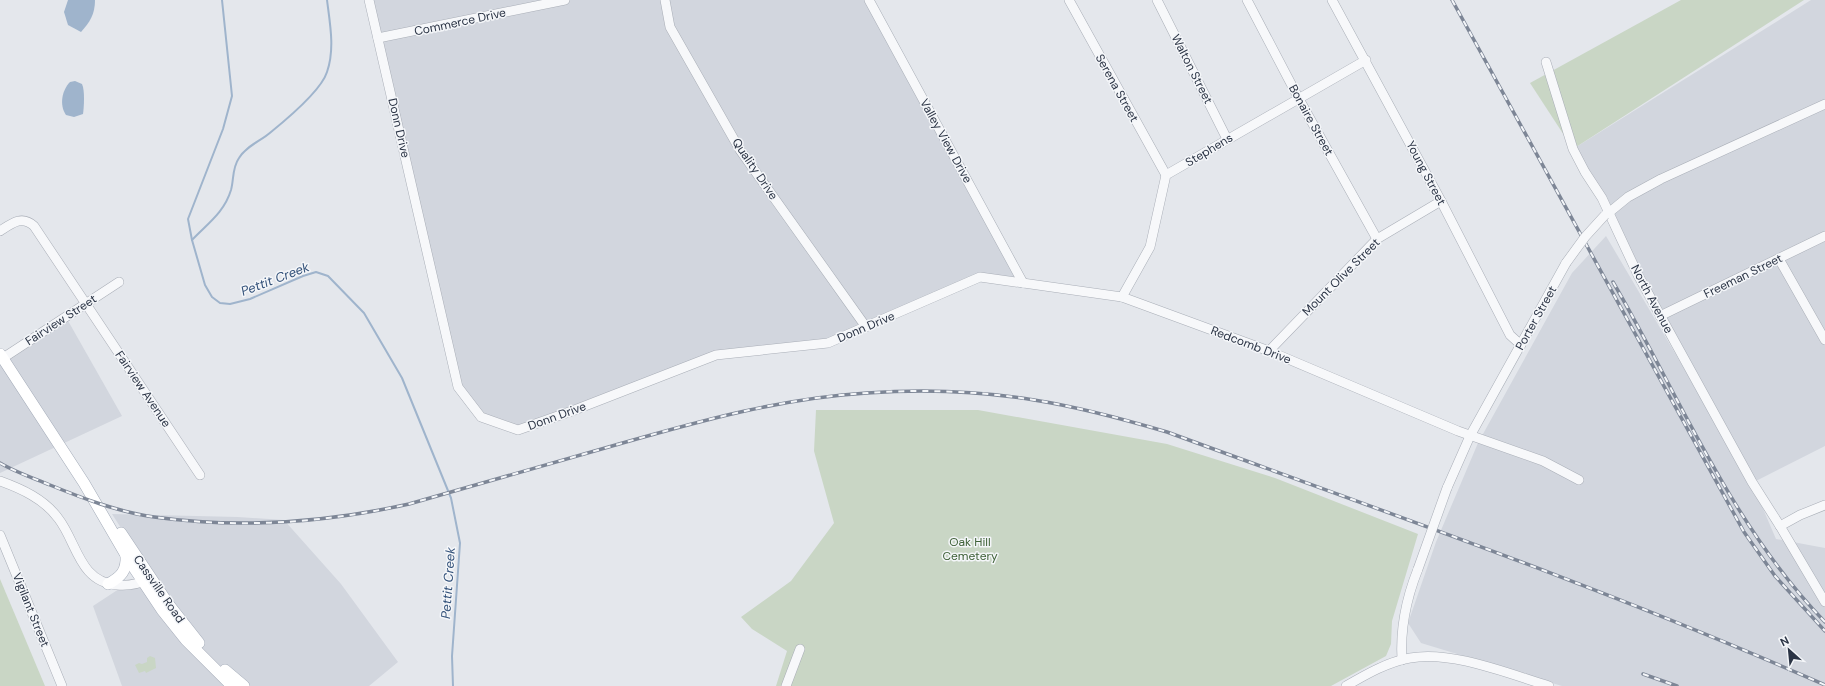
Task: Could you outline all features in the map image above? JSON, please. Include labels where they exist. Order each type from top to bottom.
[{"type":"main road","name":"Cassville Road","points":[[2,356],[84,483],[126,556],[193,636],[218,663],[244,686]]},
{"type":"main road","name":"Cassville Road","points":[[84,483],[96,496],[178,630],[232,686]]},
{"type":"main road","points":[[108,584],[120,577],[125,571],[127,565],[126,556]]},
{"type":"street","name":"Donn Drive","points":[[369,0],[458,387],[481,417],[518,430],[572,411],[716,355],[828,343],[980,277],[1023,283]]},
{"type":"street","name":"Commerce Drive","points":[[378,38],[565,0]]},
{"type":"street","name":"Quality Drive","points":[[665,0],[670,27],[740,150],[866,327]]},
{"type":"street","name":"Valley View Drive","points":[[869,0],[1023,283]]},
{"type":"street","name":"Serena Street","points":[[1069,0],[1166,175]]},
{"type":"street","name":"Walton Street","points":[[1157,0],[1227,138]]},
{"type":"street","name":"Bonaire Street","points":[[1247,0],[1377,239]]},
{"type":"street","name":"Young Street","points":[[1332,0],[1366,60],[1441,201],[1510,335],[1521,345]]},
{"type":"street","name":"Stephens","points":[[1166,175],[1227,138],[1366,60]]},
{"type":"street","name":"North Avenue","points":[[1546,62],[1573,149],[1638,275],[1752,482],[1825,602]]},
{"type":"street","name":"Porter Street","points":[[1402,660],[1404,610],[1447,488],[1470,436],[1566,263],[1585,237],[1607,214],[1628,197],[1661,179],[1825,104]]},
{"type":"street","points":[[1122,297],[1150,247],[1166,175]]},
{"type":"street","name":"Mount Olive Street","points":[[1269,351],[1377,239],[1441,201]]},
{"type":"street","name":"Fairview Avenue","points":[[0,230],[11,223],[21,220],[28,220],[34,226],[200,474]]},
{"type":"street","name":"Freeman Street","points":[[1660,316],[1825,236]]},
{"type":"street","points":[[1779,259],[1825,340]]},
{"type":"street","name":"Fairview Street","points":[[2,356],[119,282]]},
{"type":"street","name":"Redcomb Drive","points":[[1023,283],[1122,297],[1269,351],[1470,436],[1543,461],[1579,480]]},
{"type":"street","points":[[0,481],[24,490],[48,507],[62,524],[85,568],[96,579],[108,584],[127,585],[146,580]]},
{"type":"street","points":[[1780,526],[1800,515],[1825,505]]},
{"type":"street","name":"Vigilant Street","points":[[0,535],[62,686]]},
{"type":"street","points":[[786,686],[800,649]]},
{"type":"street","points":[[1346,686],[1402,660],[1430,656],[1448,658],[1549,686]]},
{"type":"shaded area","points":[[369,0],[864,0],[1018,282],[985,278],[828,343],[716,355],[518,430],[481,417],[458,387]]},
{"type":"shaded area","points":[[1811,0],[1825,0],[1825,446],[1752,483],[1776,539],[1825,548],[1825,686],[1562,686],[1421,643],[1408,623],[1436,542],[1478,443],[1572,273],[1606,236],[1742,467],[1573,149]]},
{"type":"shaded area","points":[[67,319],[122,416],[0,473],[0,354]]},
{"type":"shaded area","points":[[112,514],[238,517],[284,520],[341,584],[398,662],[369,686],[122,686],[93,606],[148,570]]},
{"type":"green space","points":[[1681,0],[1804,0],[1573,149],[1530,83]]},
{"type":"green space","name":"Oak Hill Cemetery","points":[[816,410],[978,410],[1167,444],[1275,478],[1418,534],[1392,621],[1391,644],[1386,656],[1331,686],[776,686],[787,651],[752,629],[741,617],[791,581],[834,523],[814,451]]},
{"type":"green space","points":[[0,579],[45,686],[0,686]]},
{"type":"green space","points":[[150,656],[155,658],[156,668],[146,673],[145,671],[139,673],[135,665],[147,662],[147,658]]},
{"type":"water","points":[[68,0],[95,0],[91,18],[81,32],[68,25],[64,12]]},
{"type":"water","points":[[75,81],[82,84],[84,90],[84,103],[83,114],[74,117],[66,115],[62,98],[67,85],[70,82]]},
{"type":"waterway","name":"Pettit Creek","points":[[222,0],[232,96],[223,129],[188,219],[192,240],[205,285],[212,297],[220,303],[230,304],[250,299],[303,276],[316,272],[328,276],[364,313],[402,378],[451,498],[460,543],[452,656],[453,686]]},
{"type":"waterway","name":"Pettit Creek","points":[[192,240],[220,212],[228,198],[231,190],[235,166],[242,154],[294,112],[311,96],[324,80],[331,54],[327,0]]},
{"type":"railway","points":[[1452,0],[1744,532],[1775,576],[1825,631]]},
{"type":"railway","points":[[1613,282],[1734,502],[1762,544],[1792,584],[1825,622]]},
{"type":"railway","points":[[0,463],[24,475],[87,500],[141,515],[186,521],[218,523],[314,520],[377,511],[409,504],[680,427],[773,405],[835,396],[909,391],[972,393],[1014,397],[1084,410],[1167,432],[1498,553],[1663,617],[1825,685]]},
{"type":"railway","points":[[1643,674],[1677,686]]}]
